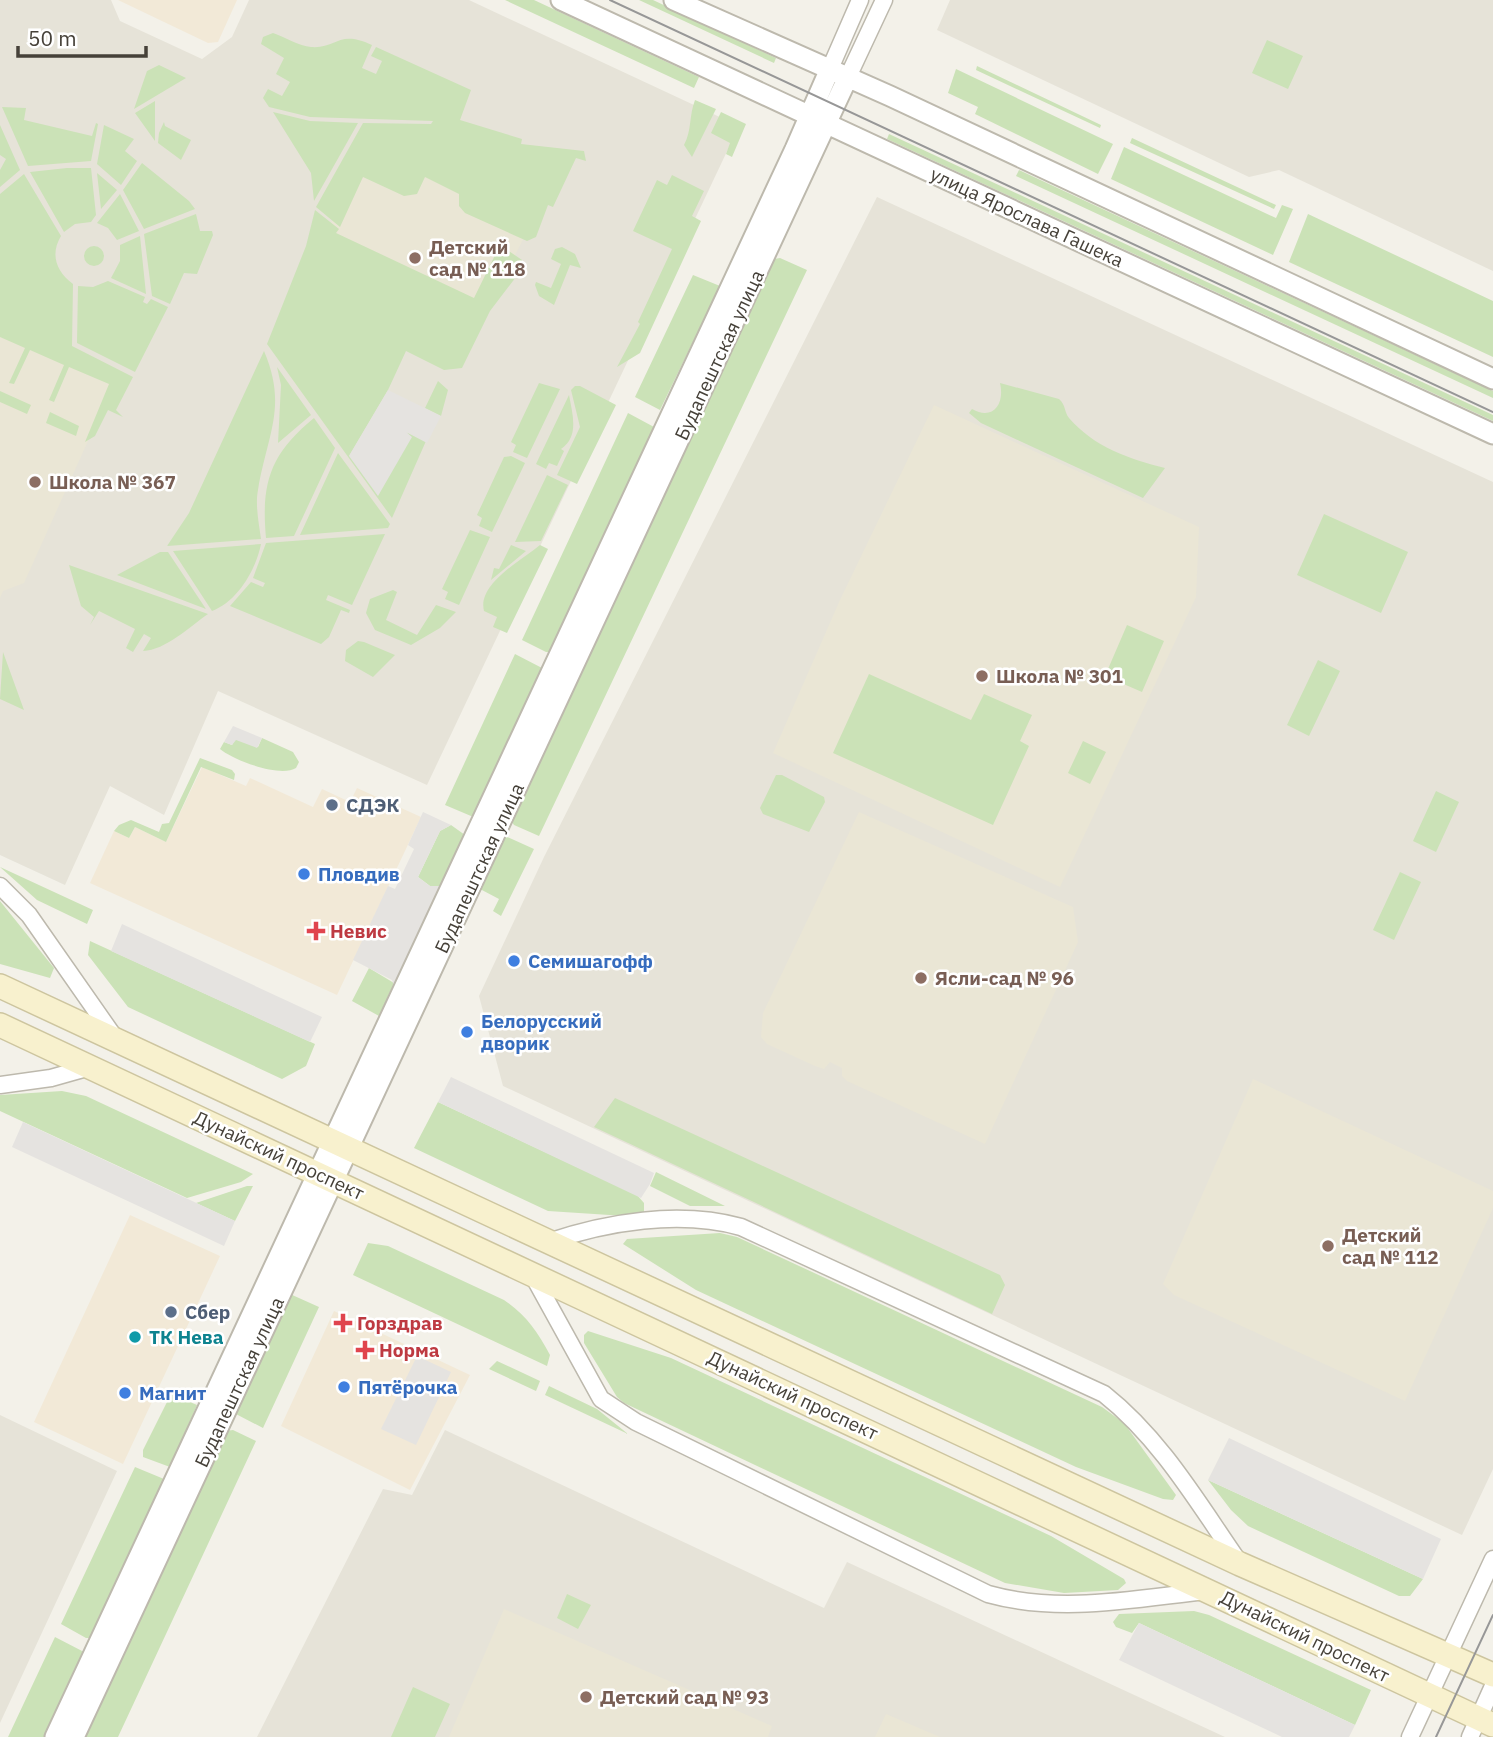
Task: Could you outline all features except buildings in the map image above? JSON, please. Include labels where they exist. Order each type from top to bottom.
[{"type":"main road","name":"Дунайский проспект","points":[[0,986],[1240,1564],[1493,1675]]},
{"type":"main road","name":"Дунайский проспект","points":[[0,1025],[1211,1591],[1429,1696],[1480,1727]]},
{"type":"street","name":"улица Ярослава Гашека","points":[[561,0],[1493,434]]},
{"type":"street","points":[[674,0],[1493,379]]},
{"type":"street","name":"Будапештская улица","points":[[818,120],[829,71],[860,0]]},
{"type":"street","name":"Будапештская улица","points":[[55,1737],[340,1145],[818,120],[848,79],[884,0]]},
{"type":"street","name":"Дунайский проспект","points":[[0,886],[29,915],[117,1040]]},
{"type":"street","points":[[0,1085],[51,1078],[90,1067]]},
{"type":"street","name":"Будапештская улица","points":[[74,1737],[325,1176]]},
{"type":"street","points":[[548,1242],[597,1229],[677,1219],[716,1221],[741,1227],[1093,1389],[1133,1417],[1159,1449],[1240,1564]]},
{"type":"street","points":[[531,1272],[601,1399],[636,1422],[988,1594],[1012,1601],[1060,1606],[1211,1591]]},
{"type":"street","points":[[1410,1737],[1493,1559]]},
{"type":"street","points":[[1480,1727],[1493,1686]]},
{"type":"shaded area","points":[[0,0],[111,0],[120,21],[202,59],[232,37],[249,0],[469,0],[739,126],[427,785],[218,691],[164,815],[110,786],[65,885],[0,855]]},
{"type":"shaded area","points":[[118,0],[237,0],[218,42],[208,43]]},
{"type":"shaded area","points":[[950,0],[1493,0],[1493,271],[1279,170],[1249,177],[937,30]]},
{"type":"shaded area","name":"Детский сад № 118","points":[[377,124],[543,200],[508,269],[447,353],[394,335],[279,336]]},
{"type":"shaded area","points":[[877,197],[1493,482],[1493,1469],[1462,1535],[503,1086],[479,996],[544,857]]},
{"type":"shaded area","name":"Школа № 367","points":[[0,332],[115,381],[24,583],[3,591],[0,598]]},
{"type":"shaded area","points":[[388,390],[441,416],[427,443],[406,432],[412,437],[378,496],[349,456]]},
{"type":"shaded area","name":"Школа № 301","points":[[934,405],[1199,527],[1196,597],[1060,887],[773,753],[840,600]]},
{"type":"shaded area","points":[[233,726],[262,738],[257,748],[236,740],[232,745],[224,742]]},
{"type":"shaded area","points":[[202,767],[246,786],[250,778],[313,807],[322,789],[350,802],[357,788],[421,817],[337,995],[90,883],[114,831],[129,838],[135,827],[166,842]]},
{"type":"shaded area","points":[[423,812],[451,825],[440,831],[418,877],[430,886],[441,886],[394,986],[392,980],[353,960],[388,886],[395,889],[414,849],[408,845]]},
{"type":"shaded area","name":"Ясли-сад № 96","points":[[859,812],[1073,907],[1078,942],[985,1144],[847,1081],[842,1076],[842,1068],[830,1062],[824,1069],[815,1066],[767,1044],[761,1037],[763,1013]]},
{"type":"shaded area","points":[[122,924],[322,1017],[310,1042],[111,951]]},
{"type":"shaded area","points":[[451,1077],[654,1173],[650,1184],[641,1198],[438,1102]]},
{"type":"shaded area","name":"Детский сад № 112","points":[[1253,1079],[1493,1191],[1493,1208],[1405,1401],[1174,1295],[1163,1284]]},
{"type":"shaded area","points":[[23,1122],[235,1221],[224,1246],[12,1147]]},
{"type":"shaded area","points":[[130,1215],[220,1256],[123,1464],[34,1422]]},
{"type":"shaded area","points":[[334,1311],[470,1375],[410,1490],[281,1426]]},
{"type":"shaded area","points":[[417,1356],[451,1372],[416,1445],[381,1429]]},
{"type":"shaded area","points":[[0,1415],[117,1471],[0,1723]]},
{"type":"shaded area","points":[[445,1430],[824,1608],[847,1562],[1225,1737],[257,1737],[383,1489],[412,1495]]},
{"type":"shaded area","points":[[1229,1438],[1441,1539],[1423,1579],[1208,1480]]},
{"type":"shaded area","name":"Детский сад № 93","points":[[504,1609],[772,1726],[768,1737],[449,1737]]},
{"type":"shaded area","points":[[1139,1623],[1355,1725],[1349,1737],[1282,1737],[1119,1660]]},
{"type":"shaded area","points":[[886,1714],[940,1737],[875,1737]]},
{"type":"green space","points":[[505,0],[534,0],[699,77],[694,88]]},
{"type":"green space","points":[[639,0],[653,0],[776,58],[774,63]]},
{"type":"green space","points":[[273,33],[311,47],[345,39],[372,45],[362,68],[376,74],[382,61],[371,56],[376,47],[471,90],[460,120],[522,139],[521,144],[584,151],[586,161],[576,158],[553,207],[548,205],[536,237],[527,241],[465,213],[459,206],[459,194],[425,177],[417,194],[404,196],[363,177],[340,227],[316,207],[363,123],[431,124],[433,121],[310,117],[269,107],[263,98],[268,89],[282,96],[290,82],[276,74],[284,58],[261,44],[263,37]]},
{"type":"green space","points":[[1267,40],[1303,56],[1288,89],[1252,73]]},
{"type":"green space","points":[[159,65],[186,78],[134,109],[147,71]]},
{"type":"green space","points":[[977,66],[1101,125],[1100,128],[976,70]]},
{"type":"green space","points":[[956,69],[1113,144],[1098,174],[975,114],[978,107],[948,93]]},
{"type":"green space","points":[[695,100],[716,109],[692,157],[684,145]]},
{"type":"green space","points":[[155,101],[155,141],[135,113]]},
{"type":"green space","points":[[2,107],[26,108],[24,120],[92,136],[96,123],[98,124],[91,161],[28,166]]},
{"type":"green space","points":[[273,112],[310,121],[358,123],[314,201],[311,173]]},
{"type":"green space","points":[[721,112],[746,124],[732,157],[726,154],[730,143],[711,133]]},
{"type":"green space","points":[[164,122],[165,126],[191,140],[181,160],[158,143]]},
{"type":"green space","points":[[0,125],[20,170],[0,187],[0,170],[6,159],[0,155]]},
{"type":"green space","points":[[104,125],[134,139],[125,151],[137,161],[121,185],[97,164]]},
{"type":"green space","points":[[889,134],[1493,415],[1493,421],[887,139]]},
{"type":"green space","points":[[1132,138],[1276,205],[1274,209],[1130,143]]},
{"type":"green space","points":[[1124,147],[1276,218],[1282,205],[1293,209],[1273,255],[1111,179]]},
{"type":"green space","points":[[142,163],[189,201],[195,209],[144,229],[123,190]]},
{"type":"green space","points":[[91,168],[96,215],[91,222],[75,224],[64,232],[30,172]]},
{"type":"green space","points":[[1019,170],[1493,391],[1493,398],[1016,176]]},
{"type":"green space","points":[[97,173],[117,190],[101,209]]},
{"type":"green space","points":[[24,174],[61,236],[55,256],[62,274],[73,284],[72,346],[133,377],[116,410],[123,417],[108,410],[95,436],[85,442],[109,384],[69,367],[54,402],[49,400],[64,365],[30,350],[14,384],[9,383],[25,348],[0,337],[0,194]]},
{"type":"green space","points":[[672,175],[704,191],[692,216],[701,221],[640,353],[617,367],[640,324],[638,322],[672,249],[633,231],[657,180],[667,185]]},
{"type":"green space","points":[[120,194],[139,231],[117,240],[108,228],[97,223]]},
{"type":"green space","points":[[315,210],[339,229],[336,233],[474,298],[500,245],[522,260],[519,273],[490,311],[462,368],[444,370],[406,351],[388,390],[349,456],[411,437],[406,432],[426,441],[392,518],[267,344],[306,246]]},
{"type":"green space","points":[[196,214],[200,231],[212,231],[213,235],[197,274],[184,273],[170,304],[152,296],[144,234]]},
{"type":"green space","points":[[1308,214],[1493,301],[1493,357],[1289,262]]},
{"type":"green space","points":[[140,236],[146,294],[111,278],[120,261],[120,245]]},
{"type":"green space","points":[[90,246],[98,246],[104,256],[98,266],[90,266],[84,260],[84,252]]},
{"type":"green space","points":[[562,247],[575,254],[581,268],[570,265],[554,305],[539,296],[535,285],[536,282],[551,288],[561,264],[551,259],[555,249]]},
{"type":"green space","points":[[780,258],[807,270],[539,836],[514,825],[512,822],[774,259]]},
{"type":"green space","points":[[693,275],[720,286],[660,410],[635,397]]},
{"type":"green space","points":[[108,281],[145,297],[143,302],[147,304],[151,299],[168,307],[135,372],[77,343],[78,286],[93,287]]},
{"type":"green space","points":[[264,351],[271,371],[275,405],[257,496],[261,539],[167,546],[189,513]]},
{"type":"green space","points":[[277,367],[311,415],[278,443],[281,385]]},
{"type":"green space","points":[[438,381],[448,390],[441,416],[425,408]]},
{"type":"green space","points":[[539,383],[560,389],[527,458],[513,452],[516,445],[511,442]]},
{"type":"green space","points":[[1000,383],[1059,399],[1069,418],[1089,437],[1125,456],[1165,468],[1143,498],[981,423],[969,413],[972,409],[986,413],[996,408],[1001,398]]},
{"type":"green space","points":[[580,386],[616,405],[577,484],[557,475],[580,427],[571,390]]},
{"type":"green space","points":[[0,391],[31,405],[27,414],[0,402]]},
{"type":"green space","points":[[569,395],[573,418],[572,432],[567,444],[561,449],[564,451],[557,466],[549,463],[546,469],[536,464]]},
{"type":"green space","points":[[50,412],[79,426],[76,436],[46,423]]},
{"type":"green space","points":[[628,413],[654,427],[550,652],[546,652],[522,640]]},
{"type":"green space","points":[[314,418],[335,448],[294,536],[266,538],[265,501],[272,471],[287,444]]},
{"type":"green space","points":[[338,453],[390,524],[388,528],[300,535]]},
{"type":"green space","points":[[511,456],[525,463],[492,532],[479,526],[482,518],[477,515],[504,457]]},
{"type":"green space","points":[[547,475],[568,485],[541,541],[515,542]]},
{"type":"green space","points":[[1324,514],[1408,552],[1381,613],[1297,575]]},
{"type":"green space","points":[[470,530],[490,537],[459,605],[445,599],[448,592],[442,589]]},
{"type":"green space","points":[[385,534],[352,605],[328,595],[326,600],[350,610],[349,613],[341,610],[329,637],[321,644],[230,606],[251,582],[263,587],[265,583],[253,578],[266,543]]},
{"type":"green space","points":[[261,544],[255,564],[244,584],[230,600],[212,611],[173,551]]},
{"type":"green space","points":[[511,545],[526,551],[491,580],[494,568],[499,569]]},
{"type":"green space","points":[[540,545],[548,549],[507,633],[493,627],[497,617],[484,611],[487,591],[503,574]]},
{"type":"green space","points":[[160,552],[168,552],[206,609],[117,575]]},
{"type":"green space","points":[[69,565],[208,614],[169,642],[152,650],[143,651],[151,638],[144,634],[133,652],[126,648],[135,629],[99,611],[90,625],[94,617],[81,606]]},
{"type":"green space","points":[[393,590],[397,592],[386,620],[417,635],[436,605],[456,612],[440,628],[411,645],[375,630],[366,613],[370,599]]},
{"type":"green space","points":[[1127,625],[1164,641],[1142,692],[1105,676]]},
{"type":"green space","points":[[358,641],[395,655],[373,677],[345,661],[346,650]]},
{"type":"green space","points":[[3,652],[24,710],[0,699]]},
{"type":"green space","points":[[515,654],[542,668],[474,816],[471,816],[445,805]]},
{"type":"green space","points":[[1318,660],[1340,671],[1309,736],[1287,725]]},
{"type":"green space","points":[[869,674],[971,720],[984,694],[1032,715],[1020,741],[1029,746],[993,825],[833,753]]},
{"type":"green space","points":[[262,738],[293,752],[299,762],[296,768],[289,771],[268,769],[235,758],[220,749],[224,742],[232,745],[235,739],[258,747]]},
{"type":"green space","points":[[1083,741],[1106,752],[1090,784],[1068,773]]},
{"type":"green space","points":[[200,758],[232,770],[235,774],[234,780],[201,767],[166,842],[135,827],[129,838],[114,831],[119,825],[131,820],[159,832],[162,824],[169,823]]},
{"type":"green space","points":[[776,775],[782,775],[824,797],[825,802],[809,832],[763,814],[760,808]]},
{"type":"green space","points":[[1436,791],[1459,802],[1436,852],[1413,841]]},
{"type":"green space","points":[[451,825],[465,835],[441,886],[430,886],[418,877],[440,831]]},
{"type":"green space","points":[[505,836],[534,849],[501,916],[493,911],[499,899],[480,889]]},
{"type":"green space","points":[[0,867],[93,910],[87,924],[37,900]]},
{"type":"green space","points":[[1400,872],[1421,882],[1394,940],[1373,930]]},
{"type":"green space","points":[[0,901],[54,968],[50,978],[0,964]]},
{"type":"green space","points":[[90,941],[315,1044],[306,1066],[282,1079],[128,1007],[88,955]]},
{"type":"green space","points":[[369,968],[394,983],[379,1016],[352,1001]]},
{"type":"green space","points":[[62,1091],[86,1096],[253,1174],[241,1182],[187,1198],[0,1111],[0,1095]]},
{"type":"green space","points":[[615,1098],[1000,1275],[1005,1285],[992,1314],[594,1127]]},
{"type":"green space","points":[[438,1102],[637,1195],[644,1203],[644,1212],[625,1216],[548,1211],[414,1148]]},
{"type":"green space","points":[[656,1172],[725,1206],[690,1206],[650,1186]]},
{"type":"green space","points":[[253,1186],[235,1221],[196,1203]]},
{"type":"green space","points":[[720,1233],[737,1237],[1102,1407],[1124,1423],[1176,1495],[1173,1500],[1163,1499],[1076,1467],[696,1290],[623,1244],[627,1239]]},
{"type":"green space","points":[[368,1243],[388,1246],[504,1300],[525,1318],[540,1338],[550,1355],[547,1366],[353,1275]]},
{"type":"green space","points":[[290,1294],[319,1307],[263,1428],[234,1413]]},
{"type":"green space","points":[[588,1331],[671,1358],[1051,1536],[1124,1579],[1126,1583],[1118,1590],[1064,1593],[1005,1583],[624,1403],[617,1397],[584,1343],[584,1335]]},
{"type":"green space","points":[[497,1361],[540,1381],[536,1391],[489,1369]]},
{"type":"green space","points":[[549,1386],[597,1409],[628,1434],[545,1395]]},
{"type":"green space","points":[[171,1394],[197,1405],[170,1467],[143,1457],[143,1450]]},
{"type":"green space","points":[[233,1430],[256,1441],[118,1737],[84,1737],[226,1431]]},
{"type":"green space","points":[[135,1467],[164,1479],[90,1638],[86,1638],[61,1624]]},
{"type":"green space","points":[[1208,1480],[1423,1579],[1410,1596],[1399,1596],[1248,1526],[1231,1510]]},
{"type":"green space","points":[[567,1594],[591,1605],[578,1629],[557,1618]]},
{"type":"green space","points":[[1194,1611],[1209,1615],[1371,1690],[1355,1725],[1139,1623],[1132,1633],[1116,1627],[1113,1622],[1119,1614]]},
{"type":"green space","points":[[55,1637],[84,1652],[44,1737],[8,1737]]},
{"type":"green space","points":[[413,1687],[450,1704],[435,1737],[391,1737]]},
{"type":"tram line","points":[[610,0],[1493,412]]},
{"type":"tram line","points":[[1436,1737],[1493,1615]]},
{"type":"place","name":"Детский сад № 118","points":[[415,258]]},
{"type":"place","name":"Школа № 367","points":[[35,482]]},
{"type":"place","name":"Школа № 301","points":[[982,676]]},
{"type":"place","name":"СДЭК","points":[[332,805]]},
{"type":"place","name":"Пловдив","points":[[304,874]]},
{"type":"place","name":"Невис","points":[[316,931]]},
{"type":"place","name":"Семишагофф","points":[[514,961]]},
{"type":"place","name":"Ясли-сад № 96","points":[[921,978]]},
{"type":"place","name":"Белорусский дворик","points":[[467,1032]]},
{"type":"place","name":"Детский сад № 112","points":[[1328,1246]]},
{"type":"place","name":"Сбер","points":[[171,1312]]},
{"type":"place","name":"Горздрав","points":[[343,1323]]},
{"type":"place","name":"ТК Нева","points":[[135,1337]]},
{"type":"place","name":"Норма","points":[[365,1350]]},
{"type":"place","name":"Пятёрочка","points":[[344,1387]]},
{"type":"place","name":"Магнит","points":[[125,1393]]},
{"type":"place","name":"Детский сад № 93","points":[[586,1697]]}]
